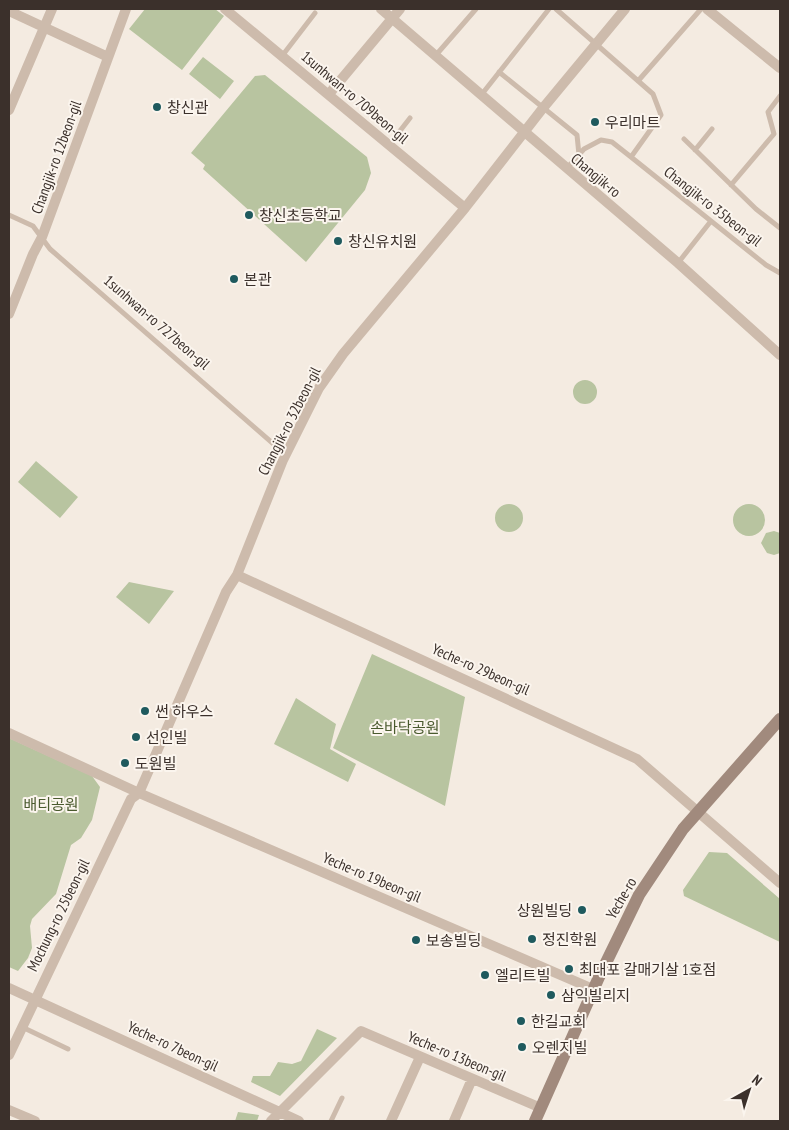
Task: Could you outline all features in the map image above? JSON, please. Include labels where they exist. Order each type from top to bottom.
[{"type":"street","points":[[9,110],[52,9]]},
{"type":"street","name":"Changjik-ro 12beon-gil","points":[[10,309],[42,237],[126,9]]},
{"type":"street","name":"1sunhwan-ro 709beon-gil","points":[[225,9],[465,208]]},
{"type":"street","name":"Changjik-ro","points":[[381,9],[482,94],[780,355]]},
{"type":"street","points":[[328,94],[400,9]]},
{"type":"street","name":"Changjik-ro 32beon-gil","points":[[139,792],[226,592],[237,575],[285,454],[320,388],[343,354],[465,208],[595,43],[625,9]]},
{"type":"street","points":[[707,9],[780,68]]},
{"type":"street","points":[[9,11],[108,57]]},
{"type":"street","name":"Yeche-ro 29beon-gil","points":[[237,575],[637,759],[780,883]]},
{"type":"street","name":"Yeche-ro","points":[[535,1121],[593,989],[639,895],[683,830],[780,719]]},
{"type":"street","name":"Yeche-ro 19beon-gil","points":[[9,733],[139,792],[593,989]]},
{"type":"street","name":"Mochung-ro 25beon-gil","points":[[9,1055],[130,799],[139,792]]},
{"type":"street","name":"Yeche-ro 7beon-gil","points":[[9,988],[299,1121]]},
{"type":"street","name":"Yeche-ro 13beon-gil","points":[[281,1113],[361,1031],[541,1108]]},
{"type":"street","points":[[391,1121],[420,1057]]},
{"type":"street","points":[[454,1121],[472,1079]]},
{"type":"street","points":[[9,1110],[34,1121]]},
{"type":"street","points":[[271,1121],[281,1113]]},
{"type":"lane","points":[[436,55],[476,9]]},
{"type":"lane","points":[[482,94],[549,9]]},
{"type":"lane","points":[[556,9],[653,94],[660,115],[631,157]]},
{"type":"lane","points":[[638,81],[700,9]]},
{"type":"lane","points":[[282,56],[315,13]]},
{"type":"lane","points":[[499,72],[577,135],[578,155]]},
{"type":"lane","points":[[731,185],[774,134],[768,112],[780,96]]},
{"type":"lane","points":[[389,144],[410,118]]},
{"type":"lane","points":[[695,150],[712,129]]},
{"type":"lane","name":"Changjik-ro 35beon-gil","points":[[684,139],[756,210],[780,228]]},
{"type":"lane","name":"Changjik-ro 35beon-gil","points":[[566,169],[584,149],[601,140],[612,142],[766,265],[780,273]]},
{"type":"lane","name":"1sunhwan-ro 727beon-gil","points":[[9,215],[33,226],[50,249],[285,454]]},
{"type":"lane","points":[[678,264],[711,221]]},
{"type":"lane","points":[[22,1026],[68,1049]]},
{"type":"lane","points":[[331,1121],[342,1098]]},
{"type":"green space","points":[[145,9],[215,9],[224,16],[182,70],[129,29]]},
{"type":"green space","points":[[203,57],[234,81],[220,99],[189,74]]},
{"type":"green space","points":[[265,75],[367,157],[371,173],[365,190],[306,262],[203,169],[205,165],[191,153],[255,76]]},
{"type":"green space","points":[[585,380],[593,384],[597,392],[593,400],[585,404],[577,400],[573,392],[577,384]]},
{"type":"green space","points":[[36,461],[78,497],[60,518],[18,482]]},
{"type":"green space","points":[[509,504],[519,508],[523,518],[519,528],[509,532],[499,528],[495,518],[499,508]]},
{"type":"green space","points":[[749,504],[760,509],[765,520],[760,531],[749,536],[738,531],[733,520],[738,509]]},
{"type":"green space","points":[[774,531],[780,533],[780,553],[774,555],[767,553],[761,543],[766,533]]},
{"type":"green space","points":[[129,582],[174,591],[149,624],[116,597]]},
{"type":"green space","name":"손바닥공원","points":[[372,654],[465,697],[445,806],[333,748]]},
{"type":"green space","points":[[296,698],[336,724],[330,749],[356,764],[348,782],[274,744]]},
{"type":"green space","name":"배티공원","points":[[9,738],[92,776],[100,787],[92,820],[81,838],[71,845],[56,894],[32,919],[30,926],[32,948],[28,958],[18,971],[9,967]]},
{"type":"green space","points":[[709,852],[727,853],[780,899],[780,942],[684,896],[683,890]]},
{"type":"green space","points":[[317,1029],[337,1038],[280,1096],[251,1082],[253,1076],[270,1076],[278,1062],[292,1064],[301,1061]]},
{"type":"green space","points":[[238,1112],[259,1115],[257,1121],[235,1121]]},
{"type":"place","name":"창신관","points":[[157,107]]},
{"type":"place","name":"우리마트","points":[[595,122]]},
{"type":"place","name":"창신초등학교","points":[[249,215]]},
{"type":"place","name":"창신유치원","points":[[338,241]]},
{"type":"place","name":"본관","points":[[234,279]]},
{"type":"place","name":"썬 하우스","points":[[145,711]]},
{"type":"place","name":"선인빌","points":[[136,737]]},
{"type":"place","name":"도원빌","points":[[125,763]]},
{"type":"place","name":"상원빌딩","points":[[582,910]]},
{"type":"place","name":"정진학원","points":[[532,939]]},
{"type":"place","name":"보송빌딩","points":[[416,940]]},
{"type":"place","name":"최대포 갈매기살 1호점","points":[[569,969]]},
{"type":"place","name":"엘리트빌","points":[[485,975]]},
{"type":"place","name":"삼익빌리지","points":[[551,995]]},
{"type":"place","name":"한길교회","points":[[521,1021]]},
{"type":"place","name":"오렌지빌","points":[[522,1047]]}]
